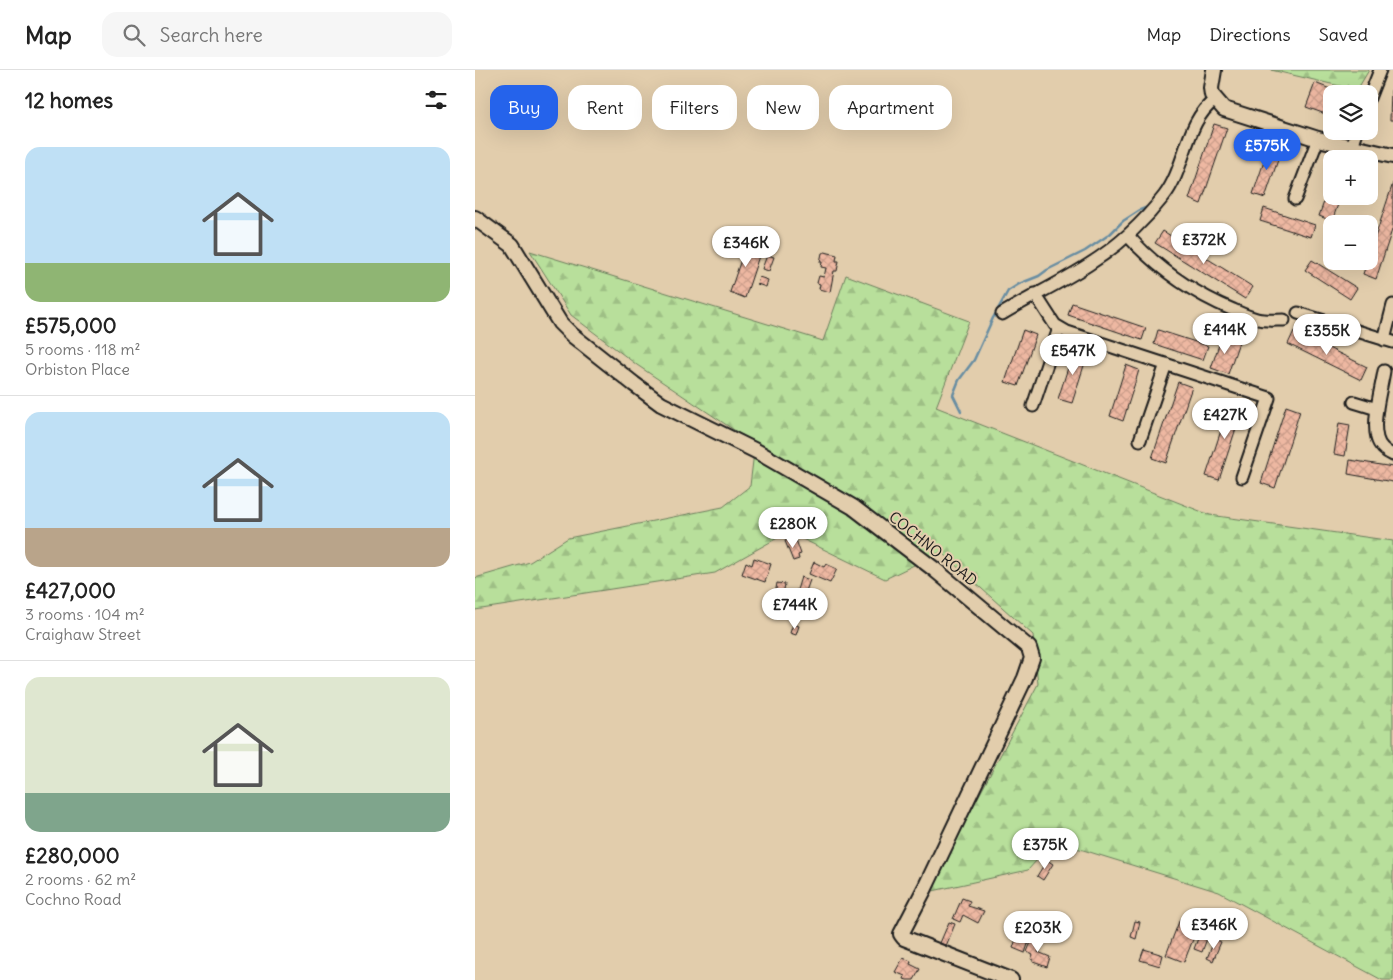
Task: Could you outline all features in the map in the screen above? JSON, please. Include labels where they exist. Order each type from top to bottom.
[{"type":"street","points":[[1214,70],[1211,88],[1215,100],[1224,109],[1318,139],[1393,156]]},
{"type":"street","points":[[1375,85],[1381,70]]},
{"type":"street","points":[[1002,314],[1087,266],[1127,236],[1144,220],[1171,187],[1202,111],[1215,100]]},
{"type":"street","points":[[1295,199],[1318,139]]},
{"type":"street","points":[[1352,147],[1354,140]]},
{"type":"street","name":"COCHNO ROAD","points":[[475,218],[512,245],[560,323],[572,335],[634,384],[669,408],[758,452],[853,507],[933,569],[1029,648],[1032,658],[1025,678],[925,888],[901,934],[903,938],[1011,980]]},
{"type":"street","points":[[1127,236],[1151,260],[1197,293],[1251,318],[1284,320]]},
{"type":"street","points":[[1035,294],[1049,317],[1059,328],[1269,398],[1243,477]]},
{"type":"street","points":[[1298,313],[1389,341],[1393,305]]},
{"type":"street","points":[[1033,406],[1059,328]]},
{"type":"street","points":[[1140,440],[1166,364]]},
{"type":"street","points":[[1384,371],[1377,409],[1377,440],[1381,447],[1393,455]]},
{"type":"street","points":[[1354,402],[1377,409]]},
{"type":"green space","points":[[1271,70],[1369,70],[1360,85],[1336,85]]},
{"type":"green space","points":[[530,251],[823,341],[846,275],[969,321],[936,407],[1210,515],[1393,541],[1393,980],[1382,980],[1219,892],[1054,841],[1028,870],[928,892],[1038,684],[1033,635],[941,552],[885,579],[788,532],[715,573],[475,610],[475,578],[530,562],[568,538],[723,507],[750,486],[755,444],[637,365],[571,315]]},
{"type":"building","points":[[1315,83],[1323,86],[1323,113],[1306,107]]},
{"type":"building","points":[[1391,90],[1393,90],[1393,120],[1390,120]]},
{"type":"building","points":[[1214,124],[1227,128],[1201,204],[1189,199]]},
{"type":"building","points":[[1270,144],[1282,148],[1265,198],[1253,194]]},
{"type":"building","points":[[1393,183],[1393,227],[1376,279],[1363,274],[1364,270],[1378,270],[1378,228]]},
{"type":"building","points":[[1323,205],[1338,205],[1334,215],[1323,215],[1323,218],[1319,216]]},
{"type":"building","points":[[1264,208],[1315,225],[1311,237],[1260,221]]},
{"type":"building","points":[[1163,231],[1253,287],[1245,299],[1155,243]]},
{"type":"building","points":[[748,239],[763,244],[745,298],[730,292]]},
{"type":"building","points":[[822,253],[837,255],[836,261],[839,261],[837,271],[834,271],[830,292],[819,289],[820,284],[817,283],[819,276],[824,277],[826,268],[821,267],[822,262],[820,262]]},
{"type":"building","points":[[767,255],[774,257],[769,271],[762,269]]},
{"type":"building","points":[[1312,260],[1323,267],[1323,270],[1328,270],[1357,288],[1350,299],[1305,270]]},
{"type":"building","points":[[759,277],[768,280],[766,287],[757,284]]},
{"type":"building","points":[[1072,303],[1146,328],[1142,340],[1068,315]]},
{"type":"building","points":[[1023,330],[1036,335],[1018,386],[1005,382]]},
{"type":"building","points":[[1158,330],[1208,346],[1203,360],[1154,344]]},
{"type":"building","points":[[1294,331],[1367,367],[1361,380],[1288,344]]},
{"type":"building","points":[[1222,336],[1239,342],[1228,374],[1211,368]]},
{"type":"building","points":[[1074,349],[1088,353],[1072,403],[1058,399]]},
{"type":"building","points":[[1126,365],[1139,370],[1123,421],[1110,416]]},
{"type":"building","points":[[1178,382],[1192,387],[1166,463],[1152,458]]},
{"type":"building","points":[[1231,400],[1244,404],[1219,480],[1206,476]]},
{"type":"building","points":[[1286,406],[1300,411],[1275,488],[1261,483]]},
{"type":"building","points":[[1339,423],[1350,425],[1345,456],[1334,454]]},
{"type":"building","points":[[1350,460],[1393,467],[1393,482],[1348,474]]},
{"type":"building","points":[[795,537],[801,554],[798,555],[799,559],[793,561],[785,541]]},
{"type":"building","points":[[754,558],[771,564],[765,582],[742,574],[746,562],[752,565]]},
{"type":"building","points":[[814,562],[824,567],[826,564],[837,569],[830,583],[809,574]]},
{"type":"building","points":[[801,577],[810,580],[800,608],[792,606]]},
{"type":"building","points":[[777,583],[785,584],[781,607],[773,606]]},
{"type":"building","points":[[793,624],[799,626],[796,635],[790,633]]},
{"type":"building","points":[[1047,860],[1053,864],[1043,880],[1037,876]]},
{"type":"building","points":[[962,898],[970,901],[968,906],[984,911],[978,923],[963,915],[960,922],[953,919]]},
{"type":"building","points":[[1180,919],[1198,927],[1184,962],[1166,955]]},
{"type":"building","points":[[1135,921],[1140,922],[1136,939],[1131,937]]},
{"type":"building","points":[[949,922],[955,924],[946,946],[940,943]]},
{"type":"building","points":[[1200,933],[1208,936],[1202,952],[1194,949]]},
{"type":"building","points":[[1034,935],[1040,937],[1036,947],[1039,949],[1038,952],[1050,957],[1047,967],[1033,962],[1031,959],[1033,955],[1027,952]]},
{"type":"building","points":[[1017,936],[1029,941],[1025,953],[1013,948]]},
{"type":"building","points":[[1215,939],[1221,942],[1213,961],[1207,958]]},
{"type":"building","points":[[1144,949],[1163,955],[1160,966],[1140,960]]},
{"type":"building","points":[[903,958],[911,961],[910,964],[920,969],[914,980],[904,979],[905,976],[895,972]]},
{"type":"waterway","points":[[961,411],[953,395],[959,380],[974,360],[993,318],[1008,291],[1085,251],[1110,234],[1123,221],[1148,207]]}]
